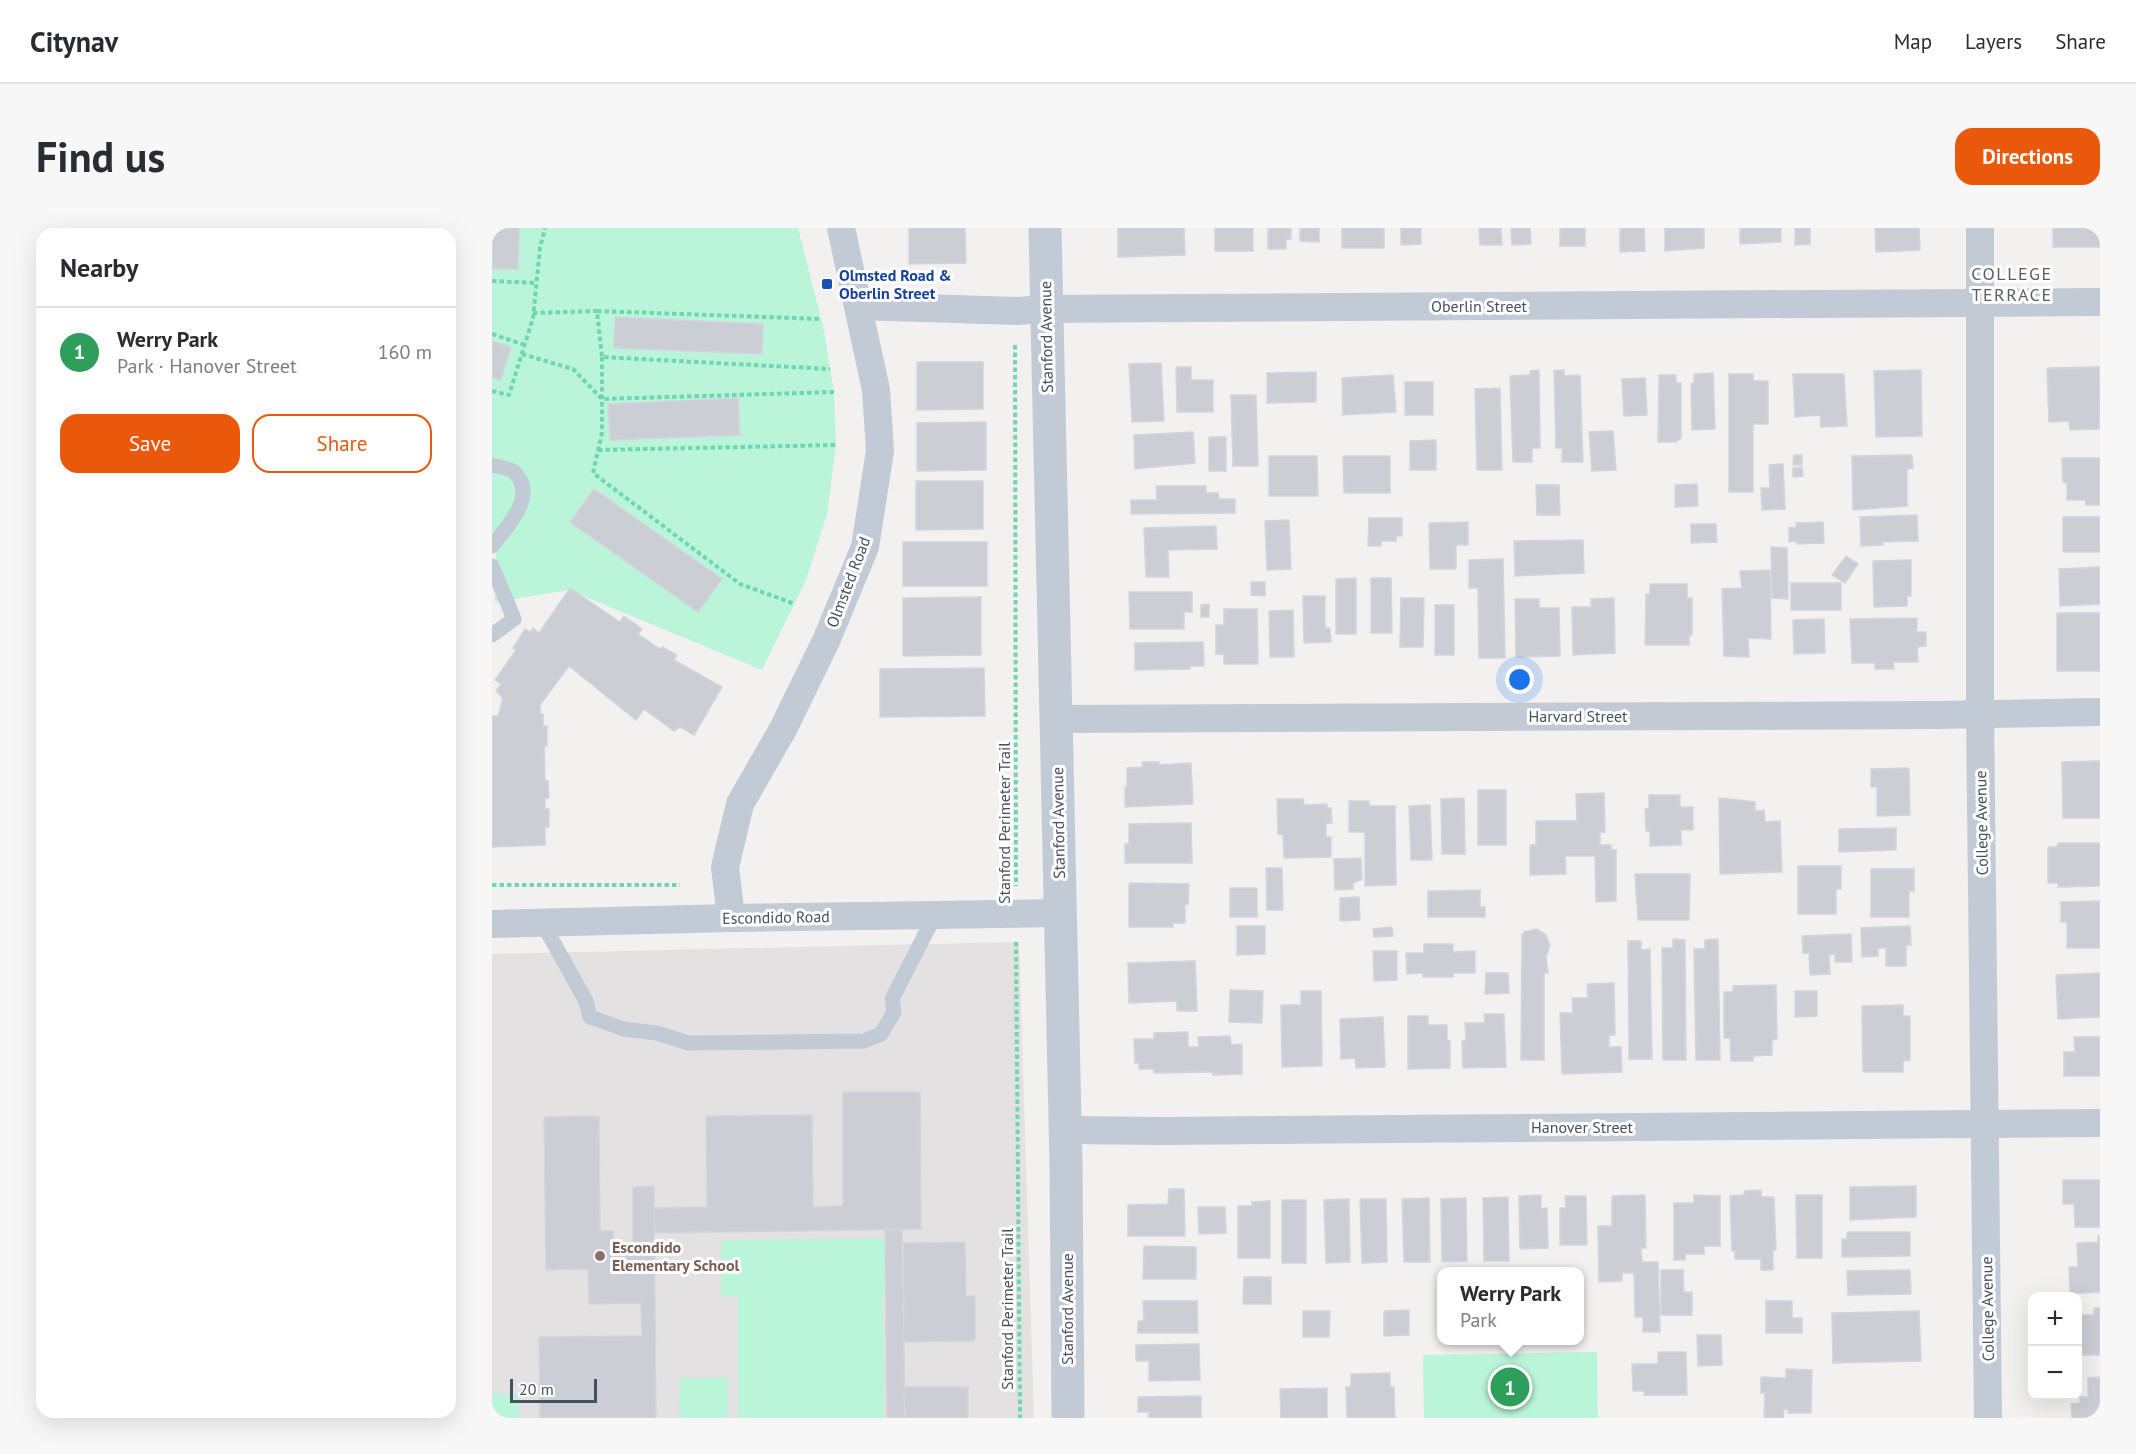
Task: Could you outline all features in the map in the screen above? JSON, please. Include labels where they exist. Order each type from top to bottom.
[{"type":"street","name":"Olmsted Road","points":[[731,918],[725,867],[740,804],[792,710],[826,641],[865,547],[880,450],[876,390],[841,228]]},
{"type":"street","name":"Stanford Avenue","points":[[1045,228],[1032,310],[1056,719],[1068,1418]]},
{"type":"street","name":"College Avenue","points":[[1980,228],[1980,714],[1988,1418]]},
{"type":"street","name":"Oberlin Street","points":[[858,306],[1032,310],[2100,302]]},
{"type":"street","name":"Harvard Street","points":[[1056,719],[1980,714],[2100,711]]},
{"type":"street","name":"Escondido Road","points":[[492,924],[1060,913]]},
{"type":"street","name":"Hanover Street","points":[[1064,1130],[2100,1123]]},
{"type":"lane","points":[[492,465],[514,471],[523,484],[522,506],[492,546]]},
{"type":"lane","points":[[492,567],[514,619],[492,635]]},
{"type":"lane","points":[[543,924],[586,1001],[590,1017],[624,1029],[656,1033],[689,1043],[864,1041],[881,1034],[894,1012],[892,999],[935,915]]},
{"type":"path","points":[[492,391],[509,396],[533,313],[540,248],[545,228]]},
{"type":"path","points":[[492,280],[536,283]]},
{"type":"path","name":"Stanford Perimeter Trail","points":[[1020,1418],[1014,348],[1032,310]]},
{"type":"path","points":[[533,313],[597,311],[821,319]]},
{"type":"path","points":[[597,311],[603,357],[602,433],[592,473],[740,584],[795,604]]},
{"type":"path","points":[[492,334],[525,345]]},
{"type":"path","points":[[522,354],[573,369],[602,399],[834,392]]},
{"type":"path","points":[[603,357],[830,369]]},
{"type":"path","points":[[598,450],[836,446]]},
{"type":"path","points":[[492,885],[680,885]]},
{"type":"shaded area","points":[[1019,942],[1034,1418],[492,1418],[492,954]]},
{"type":"green space","points":[[492,228],[798,228],[824,330],[834,392],[836,445],[827,514],[806,580],[762,670],[569,590],[495,602],[496,542],[492,540]]},
{"type":"green space","points":[[885,1238],[884,1418],[738,1418],[738,1296],[721,1296],[721,1240]]},
{"type":"green space","points":[[1597,1352],[1598,1418],[1424,1418],[1423,1355]]},
{"type":"green space","points":[[679,1378],[728,1378],[728,1418],[680,1418]]},
{"type":"green space","points":[[492,1394],[519,1394],[519,1418],[492,1418]]},
{"type":"building","points":[[492,228],[519,228],[518,269],[492,269]]},
{"type":"building","points":[[909,228],[965,228],[966,263],[909,264]]},
{"type":"building","points":[[1118,228],[1184,228],[1185,255],[1118,257]]},
{"type":"building","points":[[1215,228],[1253,228],[1253,251],[1215,251]]},
{"type":"building","points":[[1268,228],[1291,228],[1291,239],[1286,239],[1286,249],[1268,249]]},
{"type":"building","points":[[1300,228],[1319,228],[1319,242],[1300,241]]},
{"type":"building","points":[[1342,228],[1384,228],[1384,248],[1342,248]]},
{"type":"building","points":[[1401,228],[1421,228],[1421,244],[1401,245]]},
{"type":"building","points":[[1479,228],[1501,228],[1502,245],[1480,245]]},
{"type":"building","points":[[1511,228],[1530,228],[1531,244],[1512,245]]},
{"type":"building","points":[[1560,228],[1585,228],[1585,246],[1560,246]]},
{"type":"building","points":[[1620,228],[1644,228],[1645,251],[1620,252]]},
{"type":"building","points":[[1665,228],[1704,228],[1704,248],[1665,251]]},
{"type":"building","points":[[1740,228],[1781,228],[1781,242],[1740,244]]},
{"type":"building","points":[[1795,228],[1810,228],[1810,244],[1795,245]]},
{"type":"building","points":[[1875,228],[1919,228],[1920,250],[1876,252]]},
{"type":"building","points":[[2053,228],[2100,228],[2100,247],[2053,247]]},
{"type":"building","points":[[615,317],[763,324],[762,354],[614,348]]},
{"type":"building","points":[[492,341],[511,347],[501,380],[492,377]]},
{"type":"building","points":[[917,362],[983,362],[983,409],[917,410]]},
{"type":"building","points":[[1161,363],[1164,421],[1132,422],[1129,364]]},
{"type":"building","points":[[1176,367],[1191,367],[1191,380],[1213,380],[1213,412],[1177,412]]},
{"type":"building","points":[[2100,367],[2099,429],[2070,430],[2069,421],[2049,422],[2047,368]]},
{"type":"building","points":[[1539,370],[1540,448],[1532,448],[1532,462],[1513,462],[1510,376],[1530,375],[1530,371]]},
{"type":"building","points":[[1564,370],[1564,376],[1580,375],[1583,462],[1562,462],[1562,448],[1556,448],[1554,371]]},
{"type":"building","points":[[1921,370],[1922,436],[1876,437],[1874,371]]},
{"type":"building","points":[[1316,372],[1316,402],[1267,403],[1267,373]]},
{"type":"building","points":[[1713,373],[1715,429],[1692,430],[1691,384],[1694,383],[1694,374]]},
{"type":"building","points":[[1729,374],[1753,374],[1753,381],[1768,381],[1768,424],[1753,424],[1753,492],[1729,492]]},
{"type":"building","points":[[1793,374],[1844,374],[1847,426],[1821,427],[1820,415],[1795,417]]},
{"type":"building","points":[[1393,375],[1396,412],[1343,415],[1342,378]]},
{"type":"building","points":[[1659,375],[1676,375],[1676,383],[1681,383],[1681,438],[1676,442],[1658,442]]},
{"type":"building","points":[[1645,378],[1647,415],[1624,416],[1622,379]]},
{"type":"building","points":[[1405,382],[1433,382],[1433,415],[1405,415]]},
{"type":"building","points":[[1500,388],[1502,470],[1477,470],[1475,389]]},
{"type":"building","points":[[1231,395],[1256,395],[1258,466],[1233,466]]},
{"type":"building","points":[[738,398],[740,435],[610,440],[608,404]]},
{"type":"building","points":[[986,422],[986,470],[917,471],[917,423]]},
{"type":"building","points":[[1613,431],[1616,470],[1592,471],[1589,432]]},
{"type":"building","points":[[1193,432],[1195,463],[1135,469],[1134,435]]},
{"type":"building","points":[[1209,437],[1226,437],[1226,471],[1209,471]]},
{"type":"building","points":[[1436,440],[1436,470],[1410,470],[1410,441]]},
{"type":"building","points":[[1794,455],[1802,455],[1802,465],[1793,465]]},
{"type":"building","points":[[1912,455],[1913,468],[1907,469],[1907,506],[1853,510],[1852,456]]},
{"type":"building","points":[[1269,456],[1317,456],[1318,496],[1269,496]]},
{"type":"building","points":[[1343,456],[1390,456],[1390,493],[1344,493]]},
{"type":"building","points":[[2062,458],[2100,458],[2100,505],[2086,505],[2085,500],[2067,500],[2067,483],[2063,482]]},
{"type":"building","points":[[1783,464],[1785,509],[1762,510],[1761,488],[1770,488],[1769,465]]},
{"type":"building","points":[[1802,467],[1803,476],[1793,477],[1793,468]]},
{"type":"building","points":[[916,481],[983,481],[983,529],[916,530]]},
{"type":"building","points":[[1697,484],[1698,506],[1675,507],[1675,485]]},
{"type":"building","points":[[1536,485],[1559,485],[1560,515],[1537,515]]},
{"type":"building","points":[[1156,486],[1206,486],[1206,493],[1218,493],[1219,499],[1235,499],[1235,513],[1131,514],[1131,500],[1157,500]]},
{"type":"building","points":[[594,489],[722,579],[698,612],[570,522]]},
{"type":"building","points":[[1917,515],[1918,541],[1882,542],[1883,545],[1861,546],[1860,517]]},
{"type":"building","points":[[2063,517],[2100,517],[2100,552],[2063,552]]},
{"type":"building","points":[[1369,518],[1402,518],[1402,536],[1396,536],[1396,541],[1381,541],[1381,546],[1368,546]]},
{"type":"building","points":[[1289,520],[1291,569],[1267,570],[1265,521]]},
{"type":"building","points":[[1468,522],[1468,545],[1456,545],[1456,569],[1430,569],[1429,523]]},
{"type":"building","points":[[1823,522],[1824,543],[1789,542],[1789,527],[1796,528],[1796,523]]},
{"type":"building","points":[[1691,524],[1716,524],[1717,542],[1691,543]]},
{"type":"building","points":[[1216,526],[1217,549],[1168,550],[1169,577],[1146,577],[1144,528]]},
{"type":"building","points":[[1583,540],[1584,573],[1515,576],[1514,541]]},
{"type":"building","points":[[903,542],[987,542],[987,586],[903,586]]},
{"type":"building","points":[[1771,547],[1787,548],[1788,599],[1772,598]]},
{"type":"building","points":[[1846,556],[1858,564],[1845,583],[1832,575]]},
{"type":"building","points":[[1503,559],[1505,658],[1479,658],[1478,588],[1469,588],[1469,560]]},
{"type":"building","points":[[1911,560],[1911,596],[1907,596],[1907,606],[1874,607],[1873,561]]},
{"type":"building","points":[[2100,567],[2100,604],[2060,606],[2059,569]]},
{"type":"building","points":[[1770,570],[1771,639],[1748,638],[1749,657],[1724,656],[1722,589],[1742,588],[1740,571]]},
{"type":"building","points":[[1356,578],[1356,634],[1336,634],[1336,579]]},
{"type":"building","points":[[1371,578],[1391,578],[1392,633],[1371,633]]},
{"type":"building","points":[[1251,582],[1265,582],[1265,596],[1251,595]]},
{"type":"building","points":[[1791,583],[1841,583],[1841,610],[1791,610]]},
{"type":"building","points":[[1650,584],[1687,584],[1687,598],[1692,598],[1692,635],[1689,635],[1689,645],[1645,645],[1646,594],[1650,594]]},
{"type":"building","points":[[570,588],[620,622],[624,616],[642,629],[638,634],[660,649],[662,647],[677,655],[674,660],[722,687],[694,735],[680,727],[674,731],[644,709],[636,720],[569,666],[540,705],[543,726],[547,726],[547,746],[544,745],[545,780],[548,781],[549,798],[545,798],[545,809],[549,809],[549,827],[545,827],[545,845],[492,847],[492,716],[498,716],[503,698],[496,691],[501,684],[495,680],[516,650],[513,648],[525,629],[530,632],[533,628],[539,633]]},
{"type":"building","points":[[1129,592],[1192,592],[1192,612],[1184,612],[1184,629],[1130,629]]},
{"type":"building","points":[[1303,596],[1325,596],[1325,628],[1330,628],[1331,642],[1304,643]]},
{"type":"building","points":[[981,597],[981,655],[903,656],[903,598]]},
{"type":"building","points":[[1401,598],[1424,598],[1423,647],[1400,647]]},
{"type":"building","points":[[1614,598],[1615,653],[1573,655],[1572,607],[1591,607],[1591,599]]},
{"type":"building","points":[[1515,599],[1539,599],[1539,608],[1559,608],[1560,656],[1516,657]]},
{"type":"building","points":[[1209,604],[1209,617],[1201,617],[1201,605]]},
{"type":"building","points":[[1435,605],[1454,605],[1454,655],[1435,655]]},
{"type":"building","points":[[1224,609],[1257,609],[1258,664],[1224,664],[1224,654],[1216,654],[1216,625],[1224,625]]},
{"type":"building","points":[[1293,610],[1294,657],[1270,657],[1269,611]]},
{"type":"building","points":[[2057,613],[2100,613],[2100,671],[2057,671]]},
{"type":"building","points":[[1917,618],[1917,632],[1926,632],[1926,646],[1917,647],[1918,662],[1893,662],[1894,669],[1875,669],[1875,663],[1852,663],[1850,619]]},
{"type":"building","points":[[1824,619],[1825,653],[1794,654],[1793,620]]},
{"type":"building","points":[[1203,642],[1204,666],[1190,666],[1190,669],[1135,670],[1135,643]]},
{"type":"building","points":[[984,668],[985,716],[880,717],[880,669]]},
{"type":"building","points":[[2100,761],[2100,818],[2063,818],[2062,762]]},
{"type":"building","points":[[1142,762],[1159,762],[1159,765],[1191,763],[1193,804],[1125,807],[1127,768],[1143,767]]},
{"type":"building","points":[[1909,768],[1910,815],[1877,816],[1877,787],[1871,787],[1871,769]]},
{"type":"building","points":[[1478,790],[1506,790],[1506,845],[1478,845]]},
{"type":"building","points":[[1604,793],[1605,832],[1600,832],[1600,845],[1611,845],[1611,850],[1616,850],[1616,901],[1596,902],[1595,856],[1565,856],[1566,874],[1530,875],[1530,845],[1536,845],[1536,821],[1577,821],[1576,794]]},
{"type":"building","points":[[1649,795],[1680,795],[1680,807],[1693,807],[1693,830],[1681,830],[1681,845],[1650,846],[1650,831],[1646,831],[1645,809],[1649,809]]},
{"type":"building","points":[[1464,798],[1465,854],[1442,854],[1441,799]]},
{"type":"building","points":[[1719,798],[1755,802],[1755,811],[1764,810],[1765,822],[1780,821],[1782,872],[1720,874]]},
{"type":"building","points":[[1277,799],[1303,799],[1304,805],[1327,804],[1327,808],[1331,808],[1332,823],[1326,823],[1326,837],[1331,837],[1331,857],[1284,858],[1283,835],[1278,834]]},
{"type":"building","points":[[1349,801],[1369,801],[1369,806],[1395,806],[1396,885],[1365,886],[1365,832],[1349,832]]},
{"type":"building","points":[[1430,805],[1432,860],[1411,860],[1409,806]]},
{"type":"building","points":[[1191,823],[1192,863],[1125,863],[1125,844],[1129,844],[1129,824]]},
{"type":"building","points":[[1896,828],[1896,850],[1839,852],[1839,829]]},
{"type":"building","points":[[2058,843],[2100,843],[2100,886],[2058,887],[2058,883],[2048,883],[2048,847],[2057,847]]},
{"type":"building","points":[[1361,858],[1362,879],[1353,883],[1353,889],[1335,890],[1334,859]]},
{"type":"building","points":[[1798,866],[1841,866],[1841,889],[1836,889],[1836,914],[1798,914]]},
{"type":"building","points":[[1266,868],[1282,868],[1283,910],[1267,910]]},
{"type":"building","points":[[1871,869],[1914,869],[1914,891],[1909,891],[1909,917],[1871,917]]},
{"type":"building","points":[[1635,874],[1690,874],[1689,920],[1638,920]]},
{"type":"building","points":[[1129,883],[1189,884],[1188,904],[1185,905],[1185,923],[1173,923],[1173,927],[1129,927]]},
{"type":"building","points":[[1230,888],[1257,888],[1257,917],[1230,917]]},
{"type":"building","points":[[1480,890],[1480,907],[1485,907],[1485,917],[1428,917],[1428,891]]},
{"type":"building","points":[[1359,897],[1360,920],[1340,921],[1340,898]]},
{"type":"building","points":[[2100,901],[2100,948],[2067,948],[2067,922],[2061,922],[2061,902]]},
{"type":"building","points":[[1237,926],[1265,926],[1265,954],[1237,955]]},
{"type":"building","points":[[1910,926],[1911,945],[1906,945],[1906,966],[1886,966],[1886,948],[1878,948],[1878,956],[1862,957],[1861,928]]},
{"type":"building","points":[[1392,927],[1393,936],[1374,937],[1373,929]]},
{"type":"building","points":[[1537,929],[1546,935],[1550,946],[1546,957],[1548,973],[1544,973],[1544,1060],[1521,1060],[1522,935],[1524,932]]},
{"type":"building","points":[[1851,934],[1852,962],[1835,962],[1835,954],[1829,955],[1830,974],[1810,975],[1809,953],[1803,953],[1802,936]]},
{"type":"building","points":[[1673,939],[1685,940],[1686,1060],[1663,1060],[1662,948],[1673,948]]},
{"type":"building","points":[[1718,939],[1720,1060],[1696,1060],[1694,949],[1705,949],[1705,940]]},
{"type":"building","points":[[1628,941],[1641,941],[1641,950],[1650,949],[1652,1059],[1629,1059]]},
{"type":"building","points":[[1424,944],[1453,944],[1453,952],[1475,951],[1475,973],[1453,973],[1453,977],[1423,977],[1423,973],[1407,974],[1406,953],[1424,953]]},
{"type":"building","points":[[1373,951],[1397,951],[1397,980],[1374,981]]},
{"type":"building","points":[[1195,961],[1197,1011],[1177,1011],[1177,1001],[1129,1003],[1128,963]]},
{"type":"building","points":[[1486,973],[1508,973],[1509,993],[1485,994]]},
{"type":"building","points":[[2100,973],[2100,1017],[2058,1019],[2056,975]]},
{"type":"building","points":[[1614,983],[1615,1035],[1609,1035],[1609,1047],[1621,1047],[1622,1072],[1562,1074],[1560,1013],[1573,1013],[1572,998],[1588,998],[1587,984]]},
{"type":"building","points":[[1776,985],[1777,1039],[1772,1040],[1772,1055],[1753,1056],[1753,1061],[1731,1061],[1730,1038],[1724,1038],[1724,992],[1733,992],[1733,986]]},
{"type":"building","points":[[1230,990],[1263,991],[1262,1023],[1229,1022]]},
{"type":"building","points":[[1301,991],[1321,991],[1322,1066],[1282,1067],[1281,1005],[1301,1005]]},
{"type":"building","points":[[1795,991],[1817,991],[1817,1016],[1795,1017]]},
{"type":"building","points":[[1903,1005],[1903,1016],[1910,1016],[1910,1060],[1903,1061],[1903,1072],[1863,1072],[1862,1006]]},
{"type":"building","points":[[1484,1014],[1504,1014],[1506,1067],[1463,1068],[1462,1041],[1466,1041],[1465,1023],[1485,1023]]},
{"type":"building","points":[[1408,1016],[1428,1016],[1428,1025],[1447,1025],[1447,1041],[1450,1041],[1450,1068],[1408,1069]]},
{"type":"building","points":[[1383,1017],[1385,1067],[1356,1068],[1355,1058],[1341,1059],[1340,1019]]},
{"type":"building","points":[[1188,1032],[1188,1047],[1199,1047],[1198,1037],[1230,1036],[1231,1045],[1242,1044],[1242,1074],[1154,1073],[1154,1069],[1139,1069],[1139,1063],[1135,1063],[1134,1039],[1154,1039],[1154,1033]]},
{"type":"building","points":[[2074,1037],[2100,1037],[2100,1076],[2064,1076],[2064,1052],[2075,1052]]},
{"type":"building","points":[[843,1092],[920,1092],[921,1229],[655,1233],[654,1208],[707,1207],[706,1116],[812,1115],[813,1207],[843,1206]]},
{"type":"building","name":"Escondido Elementary School","points":[[599,1116],[600,1231],[613,1231],[614,1244],[633,1243],[633,1187],[654,1186],[656,1418],[540,1418],[539,1337],[642,1336],[641,1303],[589,1304],[588,1269],[546,1270],[544,1117]]},
{"type":"building","points":[[2063,1180],[2100,1180],[2100,1227],[2075,1227],[2074,1204],[2063,1204]]},
{"type":"building","points":[[1916,1186],[1916,1217],[1850,1220],[1850,1187]]},
{"type":"building","points":[[1169,1189],[1184,1189],[1185,1236],[1128,1236],[1128,1205],[1168,1204]]},
{"type":"building","points":[[1761,1190],[1761,1197],[1774,1197],[1776,1250],[1773,1250],[1773,1270],[1761,1270],[1761,1259],[1735,1259],[1735,1251],[1732,1251],[1730,1196],[1744,1195],[1744,1191]]},
{"type":"building","points":[[1541,1195],[1541,1209],[1547,1208],[1548,1248],[1520,1249],[1519,1196]]},
{"type":"building","points":[[1645,1195],[1646,1248],[1641,1248],[1642,1262],[1658,1262],[1660,1332],[1643,1332],[1643,1317],[1635,1317],[1634,1273],[1622,1273],[1622,1281],[1599,1282],[1598,1226],[1612,1226],[1612,1196]]},
{"type":"building","points":[[1694,1195],[1720,1196],[1720,1246],[1704,1246],[1704,1254],[1685,1254],[1685,1260],[1674,1260],[1674,1203],[1694,1203]]},
{"type":"building","points":[[1796,1195],[1822,1195],[1822,1258],[1797,1258]]},
{"type":"building","points":[[1565,1196],[1586,1196],[1587,1245],[1560,1245],[1560,1208],[1566,1208]]},
{"type":"building","points":[[1508,1197],[1509,1261],[1484,1261],[1483,1198]]},
{"type":"building","points":[[1429,1198],[1430,1262],[1404,1262],[1402,1199]]},
{"type":"building","points":[[1466,1198],[1467,1261],[1442,1262],[1441,1199]]},
{"type":"building","points":[[1349,1199],[1350,1262],[1326,1263],[1324,1200]]},
{"type":"building","points":[[1360,1199],[1386,1199],[1387,1262],[1362,1263]]},
{"type":"building","points":[[1282,1200],[1306,1200],[1306,1263],[1282,1263]]},
{"type":"building","points":[[1270,1201],[1270,1258],[1238,1258],[1238,1206],[1252,1206],[1252,1202]]},
{"type":"building","points":[[1198,1207],[1225,1207],[1226,1233],[1199,1234]]},
{"type":"building","points":[[885,1230],[902,1230],[905,1418],[887,1418]]},
{"type":"building","points":[[1847,1232],[1910,1232],[1910,1256],[1842,1257],[1842,1239],[1847,1239]]},
{"type":"building","points":[[2098,1236],[2100,1236],[2100,1292],[2070,1292],[2069,1267],[2078,1267],[2077,1243],[2098,1242]]},
{"type":"building","points":[[965,1242],[966,1296],[975,1296],[975,1341],[904,1342],[903,1243]]},
{"type":"building","points":[[1144,1246],[1196,1247],[1196,1279],[1143,1279]]},
{"type":"building","points":[[1661,1270],[1683,1270],[1684,1292],[1692,1292],[1692,1315],[1661,1315]]},
{"type":"building","points":[[1910,1270],[1911,1294],[1848,1295],[1847,1271]]},
{"type":"building","points":[[1244,1277],[1271,1277],[1271,1304],[1243,1304]]},
{"type":"building","points":[[1143,1301],[1197,1301],[1198,1333],[1138,1333],[1138,1321],[1144,1321]]},
{"type":"building","points":[[1766,1301],[1792,1301],[1792,1318],[1802,1318],[1802,1333],[1766,1333]]},
{"type":"building","points":[[2094,1308],[2100,1308],[2100,1355],[2082,1355],[2082,1315],[2094,1315]]},
{"type":"building","points":[[1409,1310],[1409,1335],[1384,1336],[1384,1311]]},
{"type":"building","points":[[1303,1311],[1330,1311],[1329,1337],[1303,1337]]},
{"type":"building","points":[[1919,1311],[1921,1361],[1833,1363],[1832,1313]]},
{"type":"building","points":[[1697,1335],[1721,1335],[1722,1365],[1698,1366]]},
{"type":"building","points":[[1199,1344],[1200,1380],[1149,1381],[1149,1361],[1136,1361],[1136,1345]]},
{"type":"building","points":[[1658,1352],[1686,1352],[1687,1395],[1644,1395],[1644,1391],[1633,1391],[1632,1364],[1658,1364]]},
{"type":"building","points":[[1786,1369],[1812,1370],[1811,1413],[1788,1413],[1788,1409],[1784,1409],[1783,1418],[1764,1418],[1765,1393],[1761,1393],[1761,1377],[1786,1378]]},
{"type":"building","points":[[1390,1373],[1390,1387],[1394,1387],[1395,1418],[1347,1418],[1346,1387],[1351,1387],[1351,1374]]},
{"type":"building","points":[[2100,1377],[2100,1418],[2072,1418],[2071,1404],[2080,1403],[2082,1397],[2088,1397],[2088,1378]]},
{"type":"building","points":[[904,1387],[968,1387],[968,1418],[905,1418]]},
{"type":"building","points":[[1327,1388],[1327,1418],[1281,1418],[1280,1389]]},
{"type":"building","points":[[1201,1396],[1201,1418],[1149,1418],[1149,1412],[1138,1412],[1138,1397]]},
{"type":"place","name":"Olmsted Road & Oberlin Street","points":[[827,284]]},
{"type":"place","name":"Escondido Elementary School","points":[[600,1256]]},
{"type":"place","name":"Werry Park","points":[[1510,1387]]},
{"type":"district","name":"COLLEGE TERRACE","points":[[2012,284]]}]
